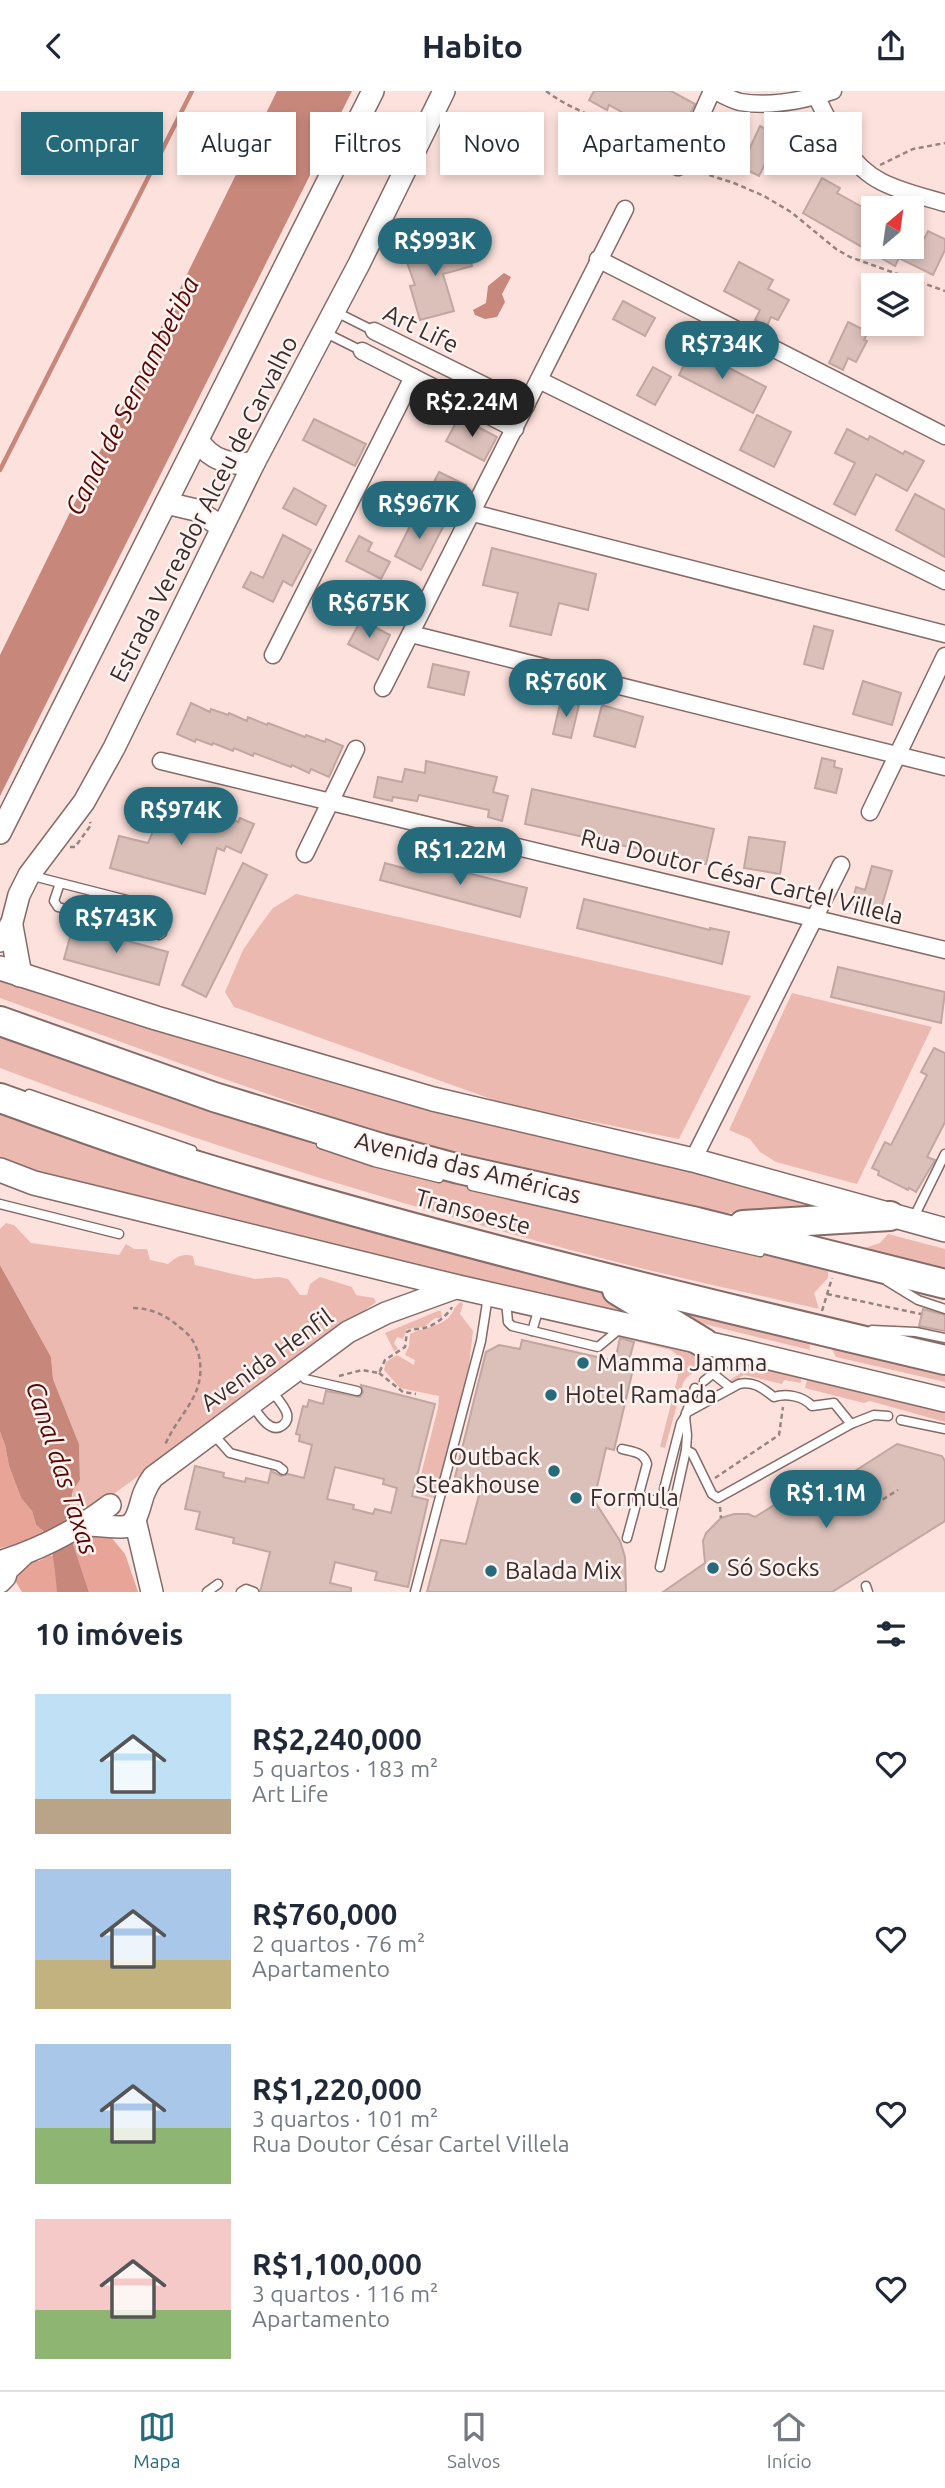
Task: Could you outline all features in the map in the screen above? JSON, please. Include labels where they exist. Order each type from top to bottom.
[{"type":"highway","name":"Avenida das Américas","points":[[8,1025],[214,1097],[381,1148],[697,1222],[933,1287]]},
{"type":"highway","points":[[13,1095],[199,1167],[455,1241],[945,1360]]},
{"type":"highway","points":[[697,1222],[745,1225],[901,1219]]},
{"type":"highway","points":[[594,1276],[704,1343]]},
{"type":"main road","points":[[6,934],[10,971],[244,1045],[433,1099],[693,1160],[945,1230]]},
{"type":"main road","points":[[0,1170],[34,1183],[456,1296],[497,1296],[540,1305],[945,1400]]},
{"type":"street","name":"Estrada Vereador Alceu de Carvalho","points":[[0,833],[373,91]]},
{"type":"street","name":"Estrada Vereador Alceu de Carvalho","points":[[6,934],[29,875],[85,803],[114,748],[254,463],[334,311],[444,91]]},
{"type":"street","points":[[703,112],[713,91],[739,102],[774,103],[833,91]]},
{"type":"street","points":[[816,94],[845,150],[869,173],[897,188],[945,203]]},
{"type":"street","points":[[383,688],[625,209]]},
{"type":"street","points":[[598,259],[945,436]]},
{"type":"street","name":"Art Life","points":[[374,331],[526,406]]},
{"type":"street","points":[[382,361],[393,340]]},
{"type":"street","name":"Art Life","points":[[362,351],[515,429]]},
{"type":"street","points":[[273,655],[413,377]]},
{"type":"street","points":[[539,380],[945,581]]},
{"type":"street","points":[[198,440],[210,454],[225,462],[235,465],[254,463]]},
{"type":"street","points":[[166,503],[197,510],[222,527]]},
{"type":"street","points":[[473,513],[945,634]]},
{"type":"street","points":[[411,634],[945,767]]},
{"type":"street","points":[[870,812],[945,656]]},
{"type":"street","points":[[305,854],[356,749]]},
{"type":"street","name":"Rua Doutor César Cartel Villela","points":[[161,761],[945,950]]},
{"type":"street","points":[[693,1160],[841,865]]},
{"type":"street","name":"Avenida Henfil","points":[[124,1518],[153,1477],[348,1332],[366,1322],[456,1296]]},
{"type":"street","points":[[4,1578],[29,1551],[77,1529],[124,1518],[124,1535],[142,1556],[152,1592]]},
{"type":"lane","name":"Art Life","points":[[334,311],[374,331]]},
{"type":"lane","name":"Art Life","points":[[323,331],[362,351]]},
{"type":"lane","points":[[29,875],[162,909],[165,913],[162,933],[159,935],[58,907],[54,901],[60,883]]},
{"type":"lane","points":[[13,1095],[204,1154]]},
{"type":"lane","name":"Transoeste","points":[[311,1141],[374,1162],[448,1180]]},
{"type":"lane","points":[[901,1219],[945,1154]]},
{"type":"lane","name":"Transoeste","points":[[461,1183],[767,1254]]},
{"type":"lane","points":[[0,1204],[119,1234]]},
{"type":"lane","points":[[871,1277],[933,1287]]},
{"type":"lane","points":[[884,1279],[918,1300],[945,1309]]},
{"type":"lane","points":[[497,1296],[509,1324],[601,1347],[624,1325]]},
{"type":"lane","points":[[415,1592],[481,1341],[497,1296]]},
{"type":"lane","points":[[532,1331],[540,1305]]},
{"type":"lane","points":[[909,1341],[862,1330],[916,1332],[945,1338]]},
{"type":"lane","points":[[704,1381],[741,1351]]},
{"type":"lane","points":[[298,1369],[305,1379],[356,1391]]},
{"type":"lane","points":[[712,1373],[731,1388]]},
{"type":"lane","points":[[685,1415],[731,1388],[747,1382],[762,1388],[774,1398],[785,1395],[805,1400],[812,1406],[834,1403],[851,1424]]},
{"type":"lane","points":[[664,1489],[681,1423],[695,1388]]},
{"type":"lane","points":[[251,1404],[270,1426],[278,1428],[283,1425],[287,1420],[287,1413],[271,1389]]},
{"type":"lane","points":[[660,1567],[686,1450],[685,1415]]},
{"type":"lane","points":[[686,1450],[692,1453],[712,1494],[718,1498],[851,1424],[874,1415],[888,1416]]},
{"type":"lane","points":[[901,1420],[945,1429]]},
{"type":"lane","points":[[212,1433],[230,1453],[278,1466],[283,1470]]},
{"type":"lane","points":[[622,1449],[640,1454],[647,1464],[627,1538]]},
{"type":"lane","points":[[639,1496],[673,1506]]},
{"type":"lane","points":[[241,1592],[246,1589],[254,1592]]},
{"type":"path","points":[[546,91],[582,112]]},
{"type":"path","points":[[869,173],[913,149],[945,143]]},
{"type":"path","points":[[708,175],[764,196],[850,257],[945,291]]},
{"type":"path","points":[[820,1320],[832,1277]]},
{"type":"path","points":[[827,1294],[921,1314]]},
{"type":"path","points":[[379,1373],[385,1360],[405,1347],[407,1332],[411,1329],[424,1329],[443,1319],[456,1296]]},
{"type":"path","points":[[133,1308],[148,1308],[162,1315],[188,1334],[197,1347],[201,1376],[197,1392],[165,1445],[169,1465]]},
{"type":"path","points":[[330,1384],[337,1376],[362,1370],[379,1373],[403,1392],[416,1394]]},
{"type":"path","points":[[721,1518],[713,1480],[779,1435],[785,1395]]},
{"type":"path","points":[[862,1513],[898,1490]]},
{"type":"shaded area","points":[[296,894],[751,996],[679,1139],[508,1105],[234,1007],[225,992],[243,950],[273,908]]},
{"type":"shaded area","points":[[0,971],[693,1172],[841,1210],[727,1213],[444,1151],[325,1114],[0,998]]},
{"type":"shaded area","points":[[792,993],[932,1027],[857,1184],[776,1162],[760,1152],[750,1139],[729,1130]]},
{"type":"shaded area","points":[[0,1037],[370,1164],[828,1270],[828,1278],[814,1293],[819,1309],[548,1244],[233,1150],[0,1068]]},
{"type":"shaded area","points":[[0,1102],[604,1288],[646,1319],[78,1184],[0,1159]]},
{"type":"shaded area","points":[[6,1223],[14,1225],[31,1243],[119,1255],[126,1244],[134,1249],[147,1249],[150,1260],[168,1264],[179,1256],[189,1255],[193,1256],[195,1265],[255,1279],[288,1279],[300,1295],[307,1295],[310,1284],[320,1277],[352,1287],[356,1295],[374,1298],[376,1302],[96,1507],[64,1521],[72,1501],[73,1490],[80,1480],[79,1444],[53,1379],[51,1357],[0,1265],[0,1229]]},
{"type":"shaded area","points":[[888,1234],[945,1249],[945,1274],[852,1252],[880,1243]]},
{"type":"shaded area","points":[[461,1302],[463,1304],[460,1314],[473,1331],[467,1382],[437,1499],[416,1494],[439,1396],[400,1388],[384,1370],[386,1362],[397,1355],[414,1365],[415,1360],[405,1355],[410,1334],[443,1322]]},
{"type":"shaded area","points":[[661,1305],[809,1339],[810,1350],[688,1320]]},
{"type":"shaded area","points":[[441,1311],[442,1318],[435,1318],[424,1327],[407,1329],[403,1339],[397,1337],[394,1343],[398,1349],[394,1351],[385,1333]]},
{"type":"shaded area","points":[[623,1336],[721,1359],[697,1370],[683,1383],[665,1448],[660,1447],[678,1376],[678,1356],[671,1350],[622,1338]]},
{"type":"shaded area","points":[[829,1344],[945,1364],[945,1382],[836,1357]]},
{"type":"shaded area","points":[[751,1366],[801,1379],[801,1383],[784,1380],[782,1384],[744,1375],[733,1382],[729,1381]]},
{"type":"shaded area","points":[[807,1380],[945,1413],[945,1422],[870,1401],[864,1403],[805,1388]]},
{"type":"shaded area","points":[[0,1432],[21,1498],[32,1511],[36,1525],[43,1533],[25,1542],[0,1548]]},
{"type":"shaded area","points":[[83,1534],[111,1537],[125,1554],[138,1592],[89,1592],[71,1541]]},
{"type":"shaded area","points":[[50,1555],[55,1557],[57,1592],[22,1592],[13,1577],[30,1560],[39,1561]]},
{"type":"water","name":"Canal de Sernambetiba","points":[[277,91],[352,91],[342,112],[310,112],[310,175],[0,796],[0,655],[236,175],[296,175],[296,112],[267,112]]},
{"type":"water","points":[[504,273],[511,277],[502,294],[505,302],[497,317],[485,319],[475,315],[473,310],[486,303],[488,286]]},
{"type":"water","name":"Canal das Taxas","points":[[0,1265],[51,1357],[53,1379],[79,1444],[80,1480],[73,1490],[65,1521],[89,1592],[57,1592],[47,1537],[36,1525],[32,1511],[21,1498],[9,1466],[0,1432]]},
{"type":"building","points":[[594,91],[671,91],[695,104],[691,112],[621,112],[609,105],[607,110],[589,100]]},
{"type":"building","points":[[760,126],[764,128],[764,166],[759,176],[750,172],[750,148]]},
{"type":"building","points":[[822,178],[840,188],[837,193],[861,206],[861,246],[803,213]]},
{"type":"building","points":[[928,231],[945,239],[945,250],[933,275],[901,259],[924,259],[924,239]]},
{"type":"building","points":[[466,244],[472,266],[443,274],[454,311],[420,320],[410,286],[415,285],[405,257],[433,247],[435,252]]},
{"type":"building","points":[[883,259],[898,259],[895,266]]},
{"type":"building","points":[[739,262],[773,280],[768,289],[789,300],[778,320],[771,317],[767,326],[755,320],[760,310],[724,291]]},
{"type":"building","points":[[623,301],[655,318],[645,336],[613,319]]},
{"type":"building","points":[[848,322],[861,328],[861,336],[866,336],[864,340],[867,341],[856,362],[848,358],[843,370],[829,363]]},
{"type":"building","points":[[692,349],[766,387],[753,413],[679,375]]},
{"type":"building","points":[[653,367],[671,377],[655,405],[637,395]]},
{"type":"building","points":[[757,415],[791,432],[774,467],[740,450]]},
{"type":"building","points":[[459,417],[497,437],[484,461],[446,441]]},
{"type":"building","points":[[314,419],[366,444],[355,466],[303,440]]},
{"type":"building","points":[[847,429],[868,440],[870,436],[903,454],[905,451],[924,461],[907,491],[876,474],[855,515],[834,504],[855,463],[835,453]]},
{"type":"building","points":[[439,472],[466,485],[458,501],[431,488]]},
{"type":"building","points":[[294,488],[326,506],[316,525],[283,508]]},
{"type":"building","points":[[915,494],[945,510],[945,557],[896,530]]},
{"type":"building","points":[[417,512],[444,525],[421,570],[395,556]]},
{"type":"building","points":[[283,535],[311,550],[292,586],[283,581],[273,602],[243,587],[251,572],[263,578]]},
{"type":"building","points":[[359,536],[372,543],[368,551],[390,562],[381,579],[346,561]]},
{"type":"building","points":[[492,548],[596,574],[588,610],[559,603],[551,635],[510,626],[518,593],[483,585]]},
{"type":"building","points":[[361,620],[390,635],[378,660],[348,644]]},
{"type":"building","points":[[814,626],[833,631],[823,669],[804,664]]},
{"type":"building","points":[[433,664],[469,672],[464,695],[428,687]]},
{"type":"building","points":[[863,681],[901,693],[892,725],[853,714]]},
{"type":"building","points":[[561,700],[579,705],[571,738],[553,734]]},
{"type":"building","points":[[191,703],[210,712],[211,709],[228,715],[229,713],[247,721],[248,717],[305,737],[306,735],[325,742],[326,739],[343,746],[329,777],[311,769],[309,773],[254,753],[253,756],[234,748],[233,751],[196,739],[195,742],[177,734]]},
{"type":"building","points":[[602,705],[643,717],[635,747],[594,736]]},
{"type":"building","points":[[822,758],[835,761],[834,767],[842,769],[836,793],[815,788]]},
{"type":"building","points":[[426,761],[497,777],[493,792],[508,796],[502,821],[488,817],[489,810],[419,795],[417,801],[393,797],[392,801],[374,797],[378,777],[402,782],[405,769],[425,773]]},
{"type":"building","points":[[532,789],[714,829],[706,864],[525,824]]},
{"type":"building","points":[[167,799],[222,819],[223,816],[238,822],[240,818],[254,824],[241,853],[226,846],[224,851],[217,848],[205,894],[110,868],[119,836],[148,843]]},
{"type":"building","points":[[749,837],[785,842],[780,874],[744,868]]},
{"type":"building","points":[[424,862],[527,888],[520,917],[380,880],[385,863],[421,873]]},
{"type":"building","points":[[243,863],[267,875],[206,997],[182,985]]},
{"type":"building","points":[[872,866],[892,871],[880,912],[852,904],[856,887],[865,890]]},
{"type":"building","points":[[584,899],[710,930],[729,932],[722,964],[577,928]]},
{"type":"building","points":[[73,926],[168,952],[159,985],[64,959]]},
{"type":"building","points":[[838,967],[945,992],[941,1023],[831,997]]},
{"type":"building","points":[[934,1048],[945,1053],[945,1122],[927,1157],[935,1160],[916,1192],[878,1175],[879,1171],[872,1168],[885,1142],[891,1145],[927,1075],[921,1072]]},
{"type":"building","points":[[923,1309],[945,1315],[945,1331],[919,1326]]},
{"type":"building","points":[[620,1338],[634,1342],[628,1364],[634,1365],[614,1450],[606,1448],[594,1500],[620,1541],[625,1557],[626,1592],[427,1592],[441,1540],[466,1544],[482,1484],[455,1477],[486,1352],[499,1345],[520,1349],[522,1340],[615,1361]]},
{"type":"building","points":[[361,1385],[435,1404],[412,1496],[428,1500],[408,1587],[375,1580],[377,1572],[335,1562],[330,1583],[351,1588],[351,1592],[260,1592],[270,1552],[233,1543],[234,1538],[196,1529],[200,1512],[185,1509],[195,1466],[224,1473],[223,1477],[245,1482],[246,1478],[268,1483],[271,1471],[281,1476],[288,1474],[304,1478],[312,1445],[299,1441],[300,1435],[296,1434],[303,1406],[307,1407],[309,1400],[323,1404],[326,1391],[360,1397],[363,1392]],"holes":[[[335,1467],[384,1479],[383,1484],[397,1488],[391,1513],[375,1509],[373,1514],[353,1509],[354,1505],[327,1499]]]},
{"type":"building","points":[[897,1444],[942,1456],[945,1461],[945,1521],[832,1592],[663,1592],[705,1563],[703,1541],[706,1533],[721,1518],[734,1514],[755,1517],[808,1484],[816,1496]]},
{"type":"waterway","points":[[0,470],[192,91]]},
{"type":"place","name":"Mamma Jamma","points":[[583,1363]]},
{"type":"place","name":"Hotel Ramada","points":[[551,1395]]},
{"type":"place","name":"Outback Steakhouse","points":[[554,1471]]},
{"type":"place","name":"Formula","points":[[576,1498]]},
{"type":"place","name":"Só Socks","points":[[713,1568]]},
{"type":"place","name":"Balada Mix","points":[[491,1571]]}]
